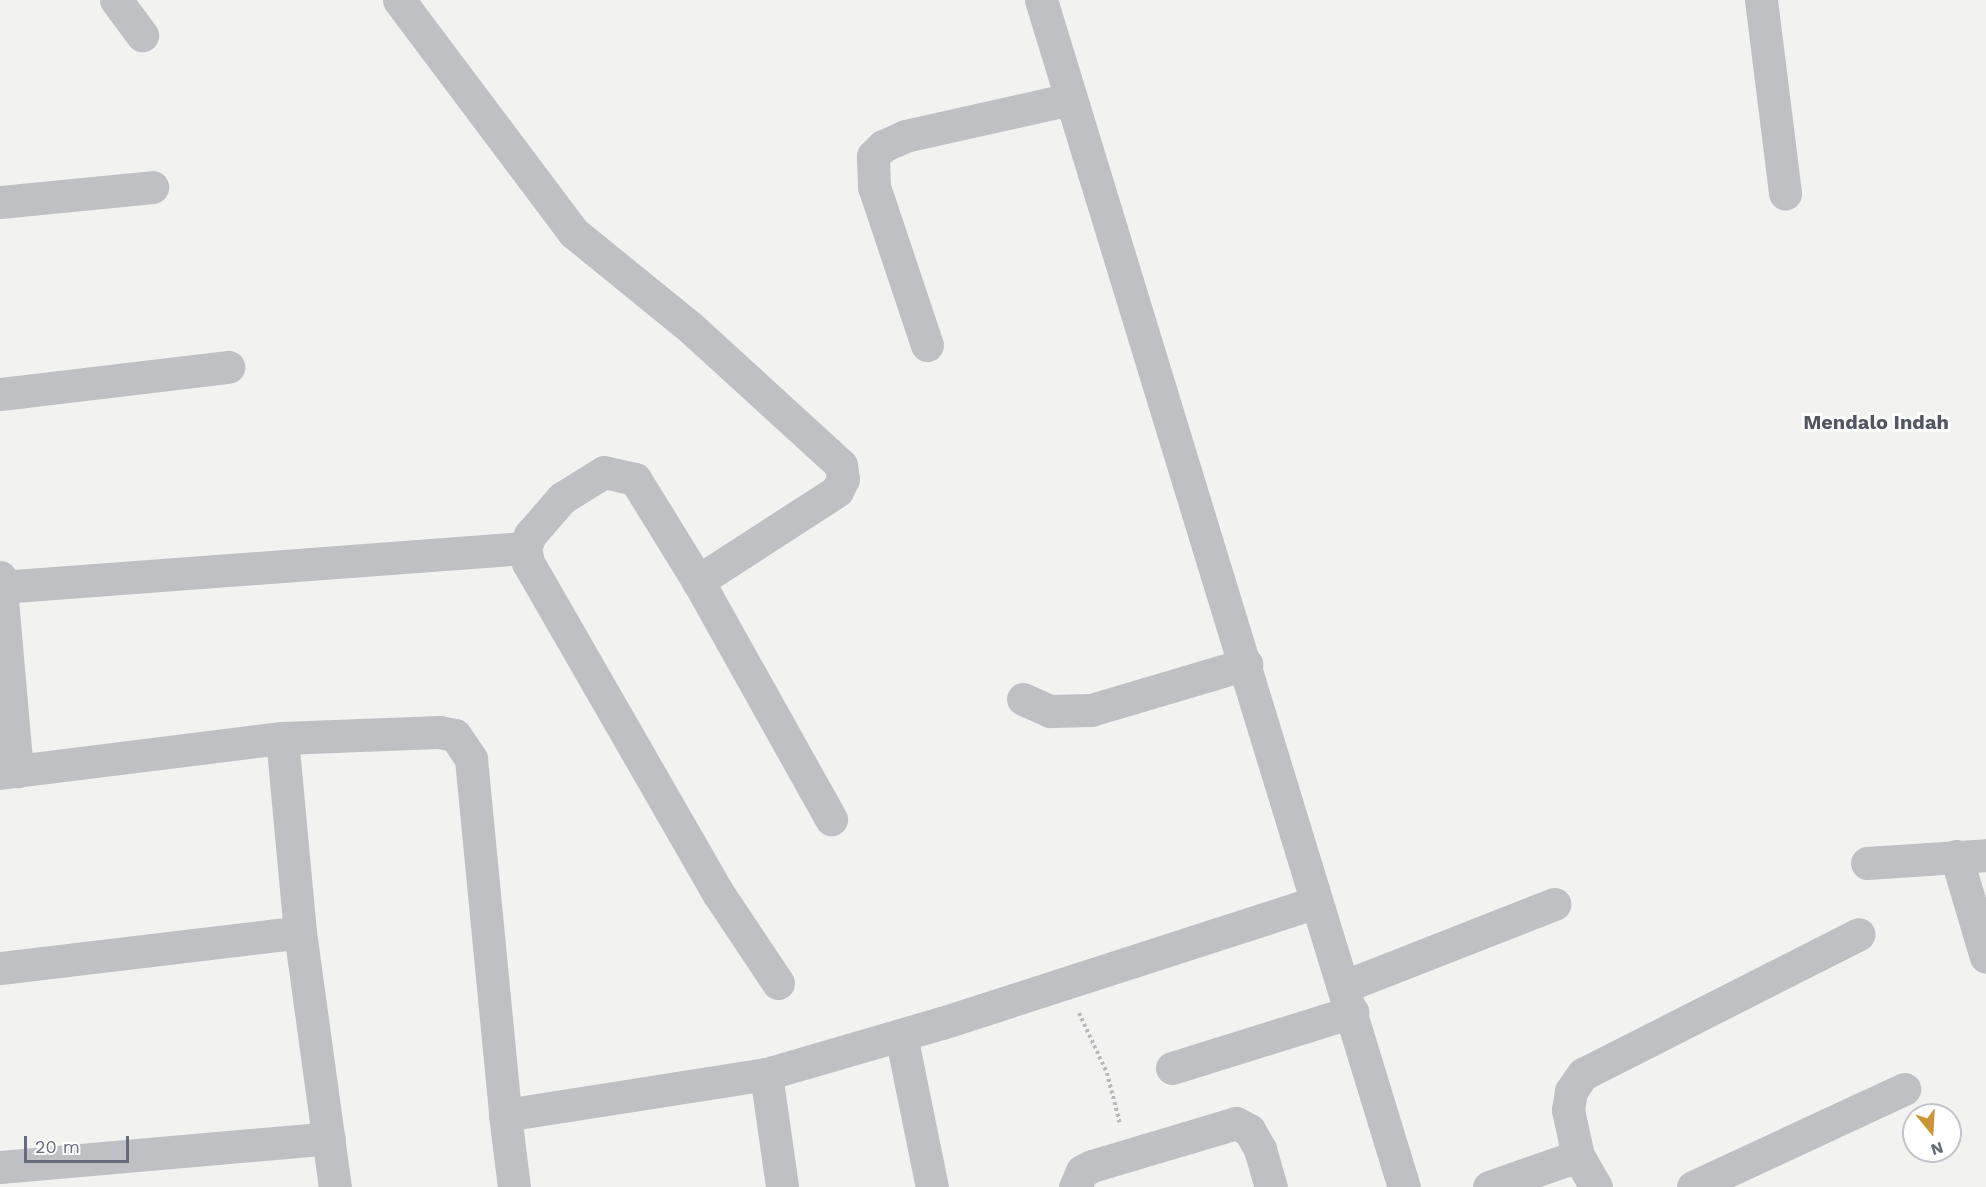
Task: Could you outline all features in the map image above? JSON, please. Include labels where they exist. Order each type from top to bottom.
[{"type":"street","points":[[116,0],[142,35]]},
{"type":"street","points":[[399,0],[573,232],[691,328],[841,465],[843,479],[837,491],[698,581]]},
{"type":"street","points":[[1041,0],[1246,664],[1314,903],[1348,999],[1404,1187]]},
{"type":"street","points":[[1761,0],[1785,194]]},
{"type":"street","points":[[927,345],[874,187],[873,156],[883,146],[904,136],[1071,99]]},
{"type":"street","points":[[0,202],[152,187]]},
{"type":"street","points":[[0,394],[228,367]]},
{"type":"street","points":[[514,1187],[471,759],[465,746],[455,735],[439,732],[282,738],[8,772],[1,582],[525,548],[562,498],[590,477],[604,472],[619,472],[634,479],[698,581],[831,819]]},
{"type":"street","points":[[525,548],[532,571],[718,893],[778,983]]},
{"type":"street","points":[[1023,699],[1050,711],[1091,710],[1246,664]]},
{"type":"street","points":[[282,738],[300,932],[335,1187]]},
{"type":"street","points":[[1867,863],[1971,856],[1986,957]]},
{"type":"street","points":[[505,1115],[766,1074],[901,1035],[1314,903]]},
{"type":"street","points":[[1172,1068],[1348,999],[1554,904]]},
{"type":"street","points":[[0,968],[300,932]]},
{"type":"street","points":[[1596,1187],[1578,1156],[1568,1110],[1571,1091],[1583,1074],[1859,934]]},
{"type":"street","points":[[901,1035],[932,1187]]},
{"type":"street","points":[[766,1074],[782,1187]]},
{"type":"street","points":[[1694,1187],[1904,1089]]},
{"type":"street","points":[[1075,1187],[1082,1171],[1236,1123],[1249,1130],[1260,1149],[1271,1187]]},
{"type":"street","points":[[0,1167],[328,1138]]},
{"type":"street","points":[[1489,1187],[1578,1156]]},
{"type":"path","points":[[1065,982],[1114,1093],[1126,1156]]},
{"type":"district","name":"Mendalo Indah","points":[[1876,422]]}]
